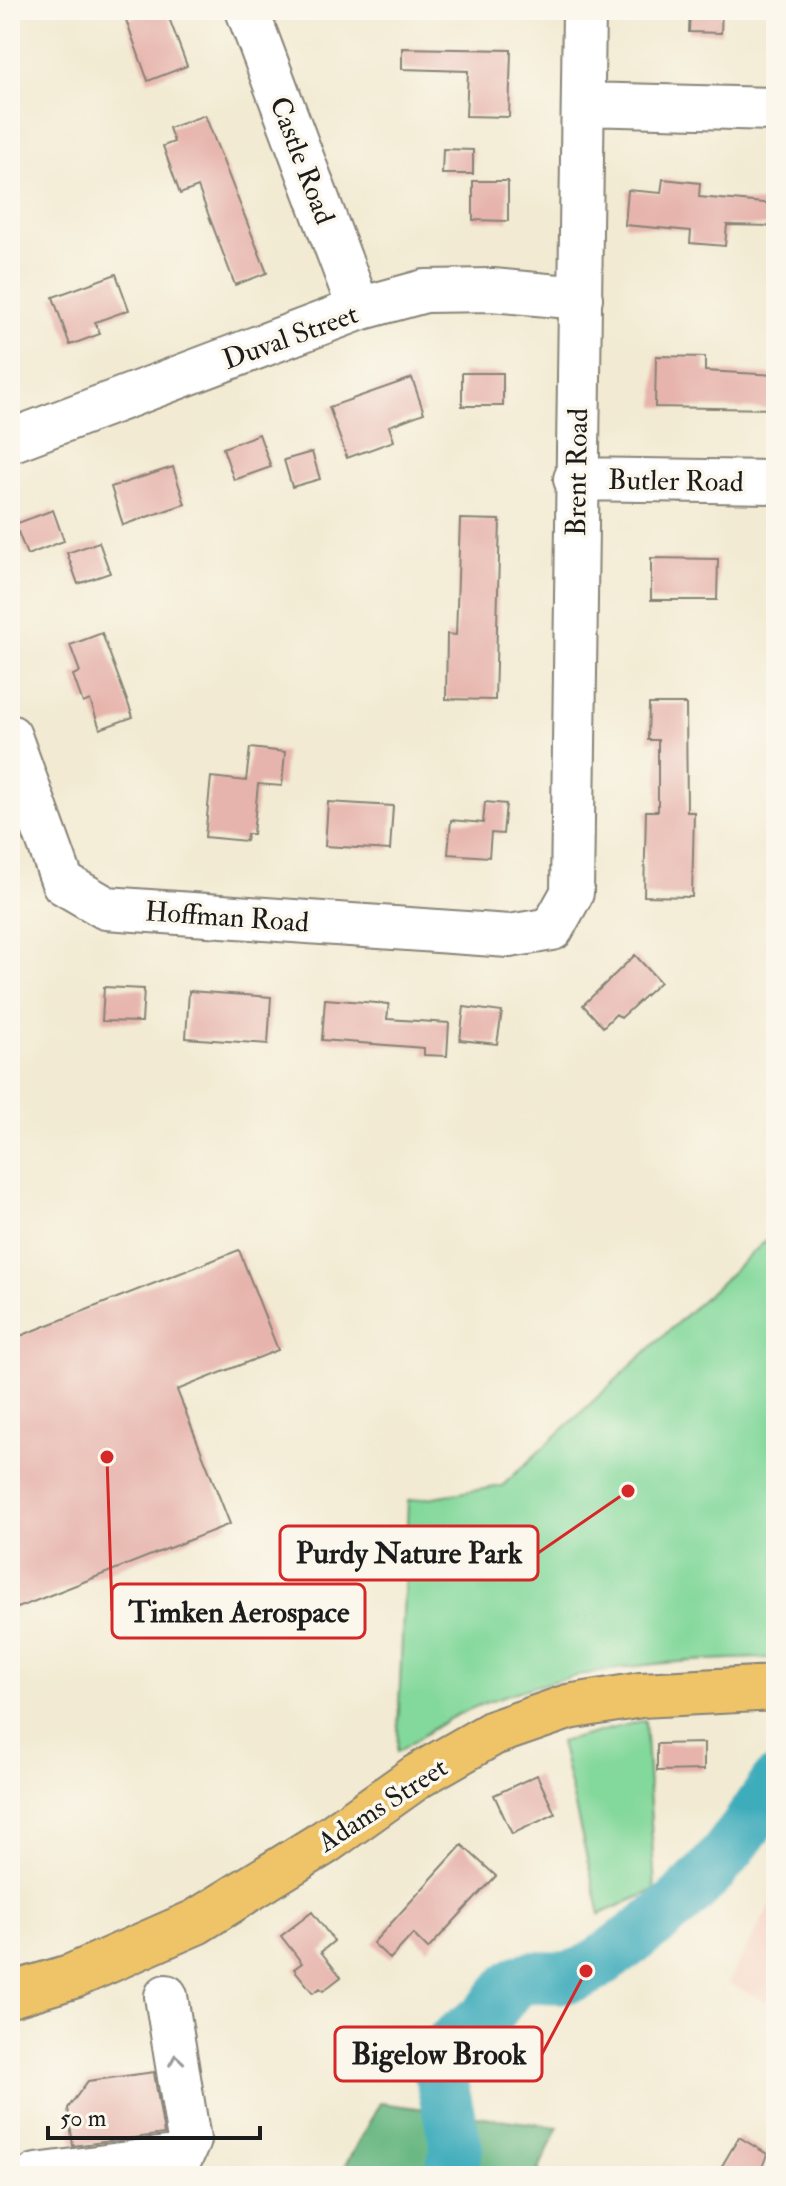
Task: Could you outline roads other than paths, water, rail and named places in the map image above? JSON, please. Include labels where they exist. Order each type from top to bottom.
[{"type":"main road","name":"Adams Street","points":[[10,1995],[73,1976],[196,1922],[325,1842],[418,1776],[493,1733],[568,1707],[641,1695],[776,1688]]},
{"type":"street","name":"Castle Road","points":[[247,10],[359,309]]},
{"type":"street","name":"Brent Road","points":[[552,929],[572,893],[575,479],[581,298],[584,10]]},
{"type":"street","points":[[584,104],[776,109]]},
{"type":"street","name":"Duval Street","points":[[10,441],[359,309],[425,291],[492,290],[581,298]]},
{"type":"street","name":"Butler Road","points":[[575,479],[776,482]]},
{"type":"street","name":"Hoffman Road","points":[[10,736],[63,883],[106,908],[509,936],[552,929]]},
{"type":"street","points":[[36,2175],[182,2156],[189,2140],[166,1996]]},
{"type":"waterway","points":[[449,2176],[457,2149],[438,2066],[445,2050],[488,2014],[515,1983],[527,1978],[567,1977],[586,1971],[657,1921],[713,1869],[776,1783]]},
{"type":"place","name":"Timken Aerospace","points":[[107,1457]]},
{"type":"place","name":"Purdy Nature Park","points":[[628,1491]]},
{"type":"place","name":"Bigelow Brook","points":[[586,1971]]}]
